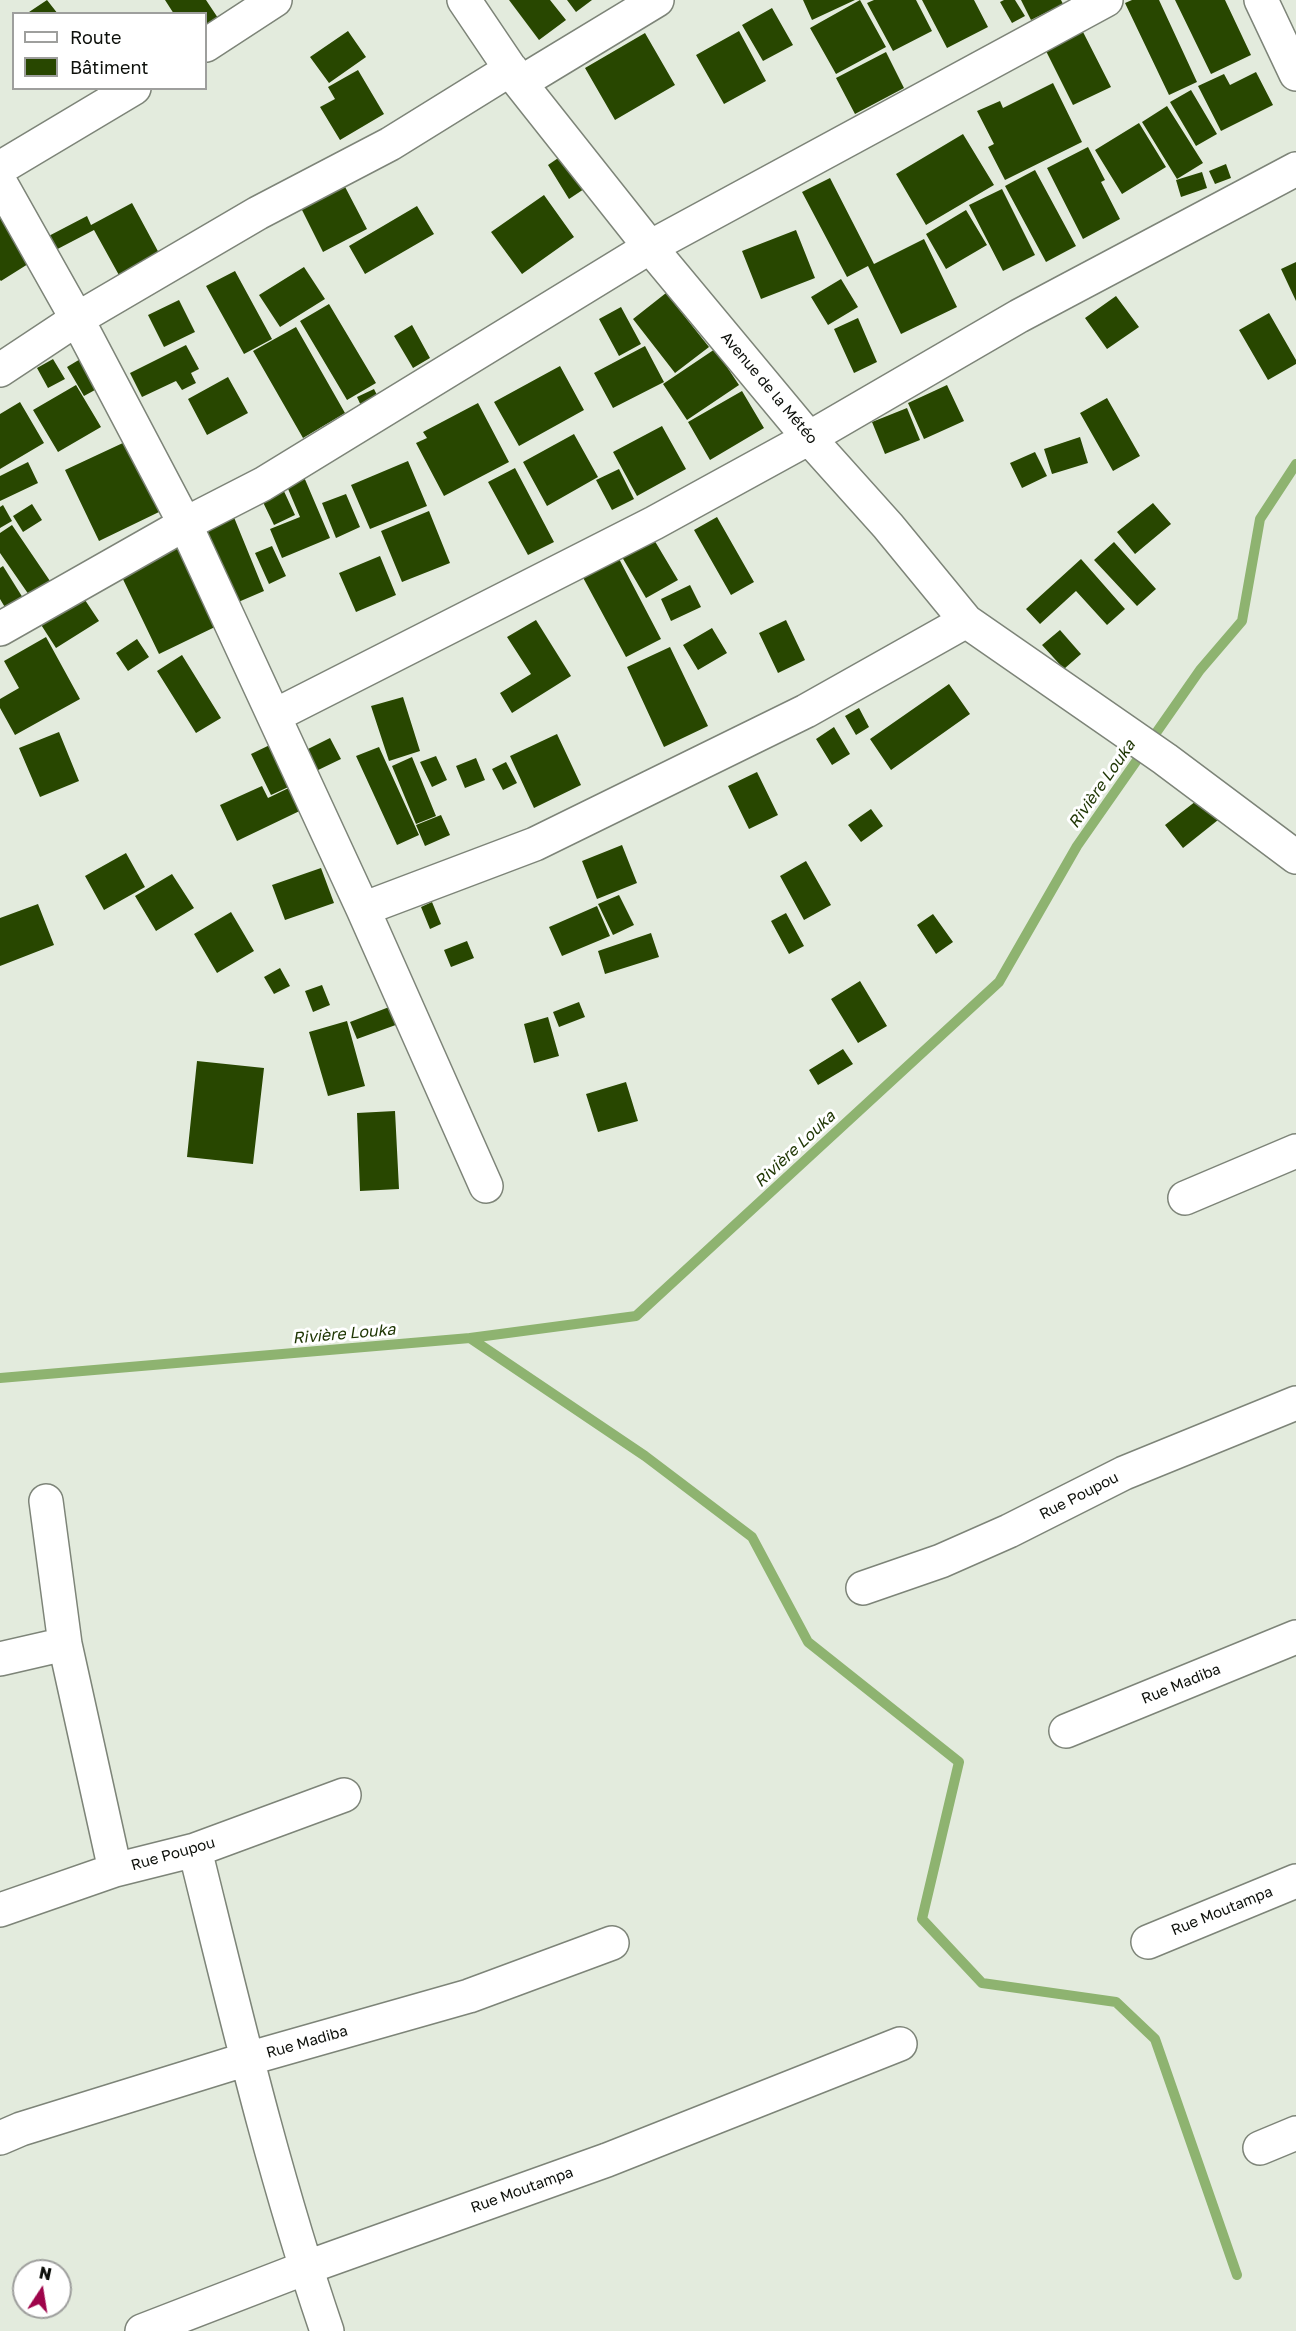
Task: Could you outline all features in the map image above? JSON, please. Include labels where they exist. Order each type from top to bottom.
[{"type":"street","points":[[207,44],[275,0]]},
{"type":"street","name":"Avenue de la Météo","points":[[464,0],[516,76],[650,247],[809,438],[888,526],[966,621],[1165,759],[1296,857]]},
{"type":"street","points":[[0,370],[77,319],[258,213],[657,0]]},
{"type":"street","points":[[0,630],[185,524],[263,484],[650,247],[1106,0]]},
{"type":"street","points":[[1262,0],[1296,74]]},
{"type":"street","points":[[0,168],[131,90]]},
{"type":"street","points":[[274,716],[654,523],[809,438],[1019,316],[1296,169]]},
{"type":"street","points":[[0,182],[77,319],[185,524],[363,909],[486,1186]]},
{"type":"street","points":[[363,909],[535,844],[806,711],[966,621]]},
{"type":"street","points":[[1185,1198],[1296,1151]]},
{"type":"street","name":"Rue Poupou","points":[[863,1588],[940,1561],[1009,1531],[1124,1473],[1296,1402]]},
{"type":"street","points":[[46,1501],[65,1644],[115,1870]]},
{"type":"street","name":"Rue Madiba","points":[[1066,1731],[1296,1637]]},
{"type":"street","points":[[0,1659],[65,1644]]},
{"type":"street","name":"Rue Poupou","points":[[0,1910],[115,1870],[195,1850],[344,1795]]},
{"type":"street","points":[[195,1850],[247,2059],[305,2268],[327,2331]]},
{"type":"street","name":"Rue Moutampa","points":[[1148,1941],[1296,1881]]},
{"type":"street","name":"Rue Madiba","points":[[0,2138],[21,2129],[247,2059],[469,1996],[612,1943]]},
{"type":"street","name":"Rue Moutampa","points":[[142,2331],[305,2268],[607,2160],[900,2044]]},
{"type":"street","points":[[1260,2148],[1296,2133]]},
{"type":"building","points":[[47,0],[56,12],[29,12]]},
{"type":"building","points":[[165,0],[206,0],[218,18],[207,25],[207,12],[173,12]]},
{"type":"building","points":[[509,0],[550,0],[566,20],[539,40]]},
{"type":"building","points":[[567,0],[592,0],[576,12]]},
{"type":"building","points":[[803,0],[855,0],[812,20]]},
{"type":"building","points":[[860,0],[886,47],[836,74],[810,28]]},
{"type":"building","points":[[874,0],[916,0],[932,31],[893,51],[867,3]]},
{"type":"building","points":[[922,0],[974,0],[988,27],[947,48]]},
{"type":"building","points":[[1015,0],[1025,16],[1012,23],[1000,2]]},
{"type":"building","points":[[1021,0],[1061,0],[1063,4],[1031,20]]},
{"type":"building","points":[[1132,0],[1159,0],[1197,82],[1169,95],[1125,3]]},
{"type":"building","points":[[1175,0],[1225,0],[1251,55],[1211,74]]},
{"type":"building","points":[[772,8],[793,45],[763,61],[742,25]]},
{"type":"building","points":[[1082,30],[1111,87],[1073,105],[1045,49]]},
{"type":"building","points":[[348,31],[366,57],[329,83],[310,57]]},
{"type":"building","points":[[739,31],[766,81],[724,104],[696,55]]},
{"type":"building","points":[[645,33],[675,85],[615,120],[585,68]]},
{"type":"building","points":[[886,52],[904,88],[855,114],[836,78]]},
{"type":"building","points":[[358,70],[384,114],[340,140],[320,107],[335,99],[328,87]]},
{"type":"building","points":[[1256,72],[1273,105],[1221,131],[1198,86],[1224,74],[1230,85]]},
{"type":"building","points":[[1053,83],[1082,142],[1005,180],[988,147],[994,144],[977,111],[1000,101],[1003,108]]},
{"type":"building","points":[[1191,90],[1217,134],[1196,146],[1170,102]]},
{"type":"building","points":[[1167,106],[1203,163],[1177,179],[1142,122]]},
{"type":"building","points":[[1139,123],[1166,167],[1122,194],[1095,150]]},
{"type":"building","points":[[963,134],[994,185],[926,225],[896,174]]},
{"type":"building","points":[[1088,147],[1105,180],[1101,182],[1120,219],[1083,239],[1047,168]]},
{"type":"building","points":[[564,154],[587,187],[569,199],[548,165]]},
{"type":"building","points":[[1226,164],[1231,178],[1215,184],[1209,171]]},
{"type":"building","points":[[1035,170],[1076,246],[1046,262],[1005,186]]},
{"type":"building","points":[[1202,172],[1207,188],[1181,197],[1176,180]]},
{"type":"building","points":[[830,178],[874,264],[924,239],[957,307],[901,334],[868,266],[847,277],[802,192]]},
{"type":"building","points":[[342,181],[367,229],[323,252],[298,202]]},
{"type":"building","points":[[1002,189],[1035,255],[1003,271],[969,205]]},
{"type":"building","points":[[544,195],[574,237],[522,274],[491,232]]},
{"type":"building","points":[[132,203],[160,255],[120,277],[94,230],[48,254],[41,240],[87,216],[91,225]]},
{"type":"building","points":[[0,204],[36,259],[1,281],[0,280]]},
{"type":"building","points":[[417,206],[434,234],[365,274],[349,246]]},
{"type":"building","points":[[966,210],[987,245],[946,269],[926,234]]},
{"type":"building","points":[[796,230],[815,278],[761,299],[742,251]]},
{"type":"building","points":[[1296,262],[1296,301],[1281,269]]},
{"type":"building","points":[[304,267],[325,299],[280,327],[259,295]]},
{"type":"building","points":[[235,271],[272,339],[244,354],[206,286]]},
{"type":"building","points":[[841,279],[858,307],[828,325],[811,297]]},
{"type":"building","points":[[666,293],[709,347],[675,373],[633,319]]},
{"type":"building","points":[[1116,296],[1139,327],[1107,349],[1085,318]]},
{"type":"building","points":[[179,300],[195,332],[164,347],[148,315]]},
{"type":"building","points":[[329,304],[376,383],[347,400],[300,321]]},
{"type":"building","points":[[621,307],[641,344],[619,356],[599,319]]},
{"type":"building","points":[[1269,313],[1296,360],[1296,364],[1268,380],[1239,330]]},
{"type":"building","points":[[858,318],[877,362],[854,373],[834,329]]},
{"type":"building","points":[[412,325],[430,358],[413,368],[394,336]]},
{"type":"building","points":[[296,327],[345,413],[303,438],[253,351]]},
{"type":"building","points":[[186,345],[199,369],[191,373],[196,383],[182,390],[176,381],[142,397],[130,373]]},
{"type":"building","points":[[645,346],[664,382],[613,408],[594,373]]},
{"type":"building","points":[[715,349],[739,385],[687,420],[663,384]]},
{"type":"building","points":[[87,355],[104,385],[84,396],[67,367]]},
{"type":"building","points":[[53,359],[65,379],[48,388],[37,368]]},
{"type":"building","points":[[560,366],[584,410],[519,446],[494,402]]},
{"type":"building","points":[[228,377],[248,413],[207,435],[188,399]]},
{"type":"building","points":[[76,385],[101,427],[58,452],[33,410]]},
{"type":"building","points":[[947,385],[964,421],[924,439],[908,403]]},
{"type":"building","points":[[374,389],[380,401],[363,410],[357,397]]},
{"type":"building","points":[[742,391],[764,428],[710,460],[688,422]]},
{"type":"building","points":[[1107,398],[1140,456],[1113,471],[1080,413]]},
{"type":"building","points":[[20,402],[44,443],[0,469],[0,414]]},
{"type":"building","points":[[478,403],[509,462],[444,496],[416,443],[427,438],[423,432]]},
{"type":"building","points":[[907,408],[920,440],[885,454],[872,422]]},
{"type":"building","points":[[662,426],[686,469],[637,496],[613,452]]},
{"type":"building","points":[[574,434],[598,477],[547,506],[523,462]]},
{"type":"building","points":[[1080,437],[1088,463],[1052,474],[1044,449]]},
{"type":"building","points":[[125,442],[159,512],[99,541],[65,470]]},
{"type":"building","points":[[1035,452],[1047,476],[1022,488],[1010,463]]},
{"type":"building","points":[[408,461],[427,506],[370,529],[351,485]]},
{"type":"building","points":[[28,462],[38,483],[0,501],[0,476]]},
{"type":"building","points":[[515,468],[554,542],[528,555],[488,482]]},
{"type":"building","points":[[619,469],[634,499],[612,510],[596,480]]},
{"type":"building","points":[[304,477],[330,538],[282,558],[270,529],[300,517],[286,484]]},
{"type":"building","points":[[282,487],[295,515],[274,525],[260,496]]},
{"type":"building","points":[[346,494],[360,527],[336,538],[322,503]]},
{"type":"building","points":[[1153,503],[1171,524],[1135,554],[1117,532]]},
{"type":"building","points":[[32,504],[42,520],[23,532],[13,516]]},
{"type":"building","points":[[3,505],[12,521],[0,528],[0,507]]},
{"type":"building","points":[[231,510],[264,591],[236,603],[203,521]]},
{"type":"building","points":[[429,511],[450,563],[402,582],[381,531]]},
{"type":"building","points":[[717,517],[754,582],[731,595],[694,530]]},
{"type":"building","points":[[12,525],[50,581],[29,595],[0,553],[0,533]]},
{"type":"building","points":[[653,538],[678,580],[646,598],[622,557]]},
{"type":"building","points":[[1114,542],[1156,589],[1137,606],[1094,560]]},
{"type":"building","points":[[177,544],[217,626],[159,654],[119,571]]},
{"type":"building","points":[[272,546],[286,576],[269,584],[255,553]]},
{"type":"building","points":[[616,553],[661,639],[626,657],[580,572]]},
{"type":"building","points":[[380,556],[396,595],[356,612],[339,573]]},
{"type":"building","points":[[1081,559],[1125,609],[1107,625],[1076,591],[1040,624],[1026,609]]},
{"type":"building","points":[[3,566],[23,598],[6,609],[0,599],[0,568]]},
{"type":"building","points":[[690,585],[701,607],[671,621],[661,599]]},
{"type":"building","points":[[81,594],[99,621],[56,648],[38,620]]},
{"type":"building","points":[[536,620],[571,676],[512,713],[500,693],[531,674],[507,637]]},
{"type":"building","points":[[786,620],[805,660],[778,673],[759,633]]},
{"type":"building","points":[[712,628],[727,653],[698,670],[683,645]]},
{"type":"building","points":[[1060,630],[1081,654],[1064,669],[1042,645]]},
{"type":"building","points":[[46,637],[80,699],[15,735],[0,708],[0,699],[19,688],[4,661]]},
{"type":"building","points":[[137,639],[149,657],[128,671],[116,653]]},
{"type":"building","points":[[670,647],[708,726],[664,747],[627,667]]},
{"type":"building","points":[[182,655],[221,718],[196,733],[157,671]]},
{"type":"building","points":[[949,684],[970,714],[891,770],[870,739]]},
{"type":"building","points":[[403,697],[420,751],[389,761],[371,706]]},
{"type":"building","points":[[859,708],[869,727],[856,735],[845,716]]},
{"type":"building","points":[[834,727],[850,754],[832,765],[816,739]]},
{"type":"building","points":[[59,732],[79,781],[40,797],[19,748]]},
{"type":"building","points":[[557,734],[581,785],[534,808],[510,756]]},
{"type":"building","points":[[330,738],[341,759],[314,772],[304,751]]},
{"type":"building","points":[[274,743],[295,784],[271,795],[251,754]]},
{"type":"building","points":[[379,747],[419,835],[397,845],[356,756]]},
{"type":"building","points":[[436,756],[447,780],[432,787],[420,762]]},
{"type":"building","points":[[412,757],[436,816],[416,824],[392,766]]},
{"type":"building","points":[[476,758],[485,780],[465,788],[456,766]]},
{"type":"building","points":[[506,762],[517,783],[503,790],[492,769]]},
{"type":"building","points":[[757,772],[778,815],[749,829],[728,786]]},
{"type":"building","points":[[299,783],[310,806],[237,841],[220,805],[262,786],[268,798]]},
{"type":"building","points":[[1200,798],[1218,820],[1183,848],[1165,825]]},
{"type":"building","points":[[871,809],[883,826],[861,842],[848,825]]},
{"type":"building","points":[[441,815],[450,835],[425,846],[416,825]]},
{"type":"building","points":[[622,845],[637,883],[597,899],[582,861]]},
{"type":"building","points":[[126,853],[145,887],[104,910],[85,876]]},
{"type":"building","points":[[806,861],[831,905],[804,920],[780,876]]},
{"type":"building","points":[[321,868],[334,903],[285,920],[272,885]]},
{"type":"building","points":[[172,874],[194,908],[156,931],[135,896]]},
{"type":"building","points":[[619,895],[634,925],[613,935],[598,904]]},
{"type":"building","points":[[432,902],[441,924],[430,929],[421,907]]},
{"type":"building","points":[[38,904],[54,945],[0,966],[0,918]]},
{"type":"building","points":[[597,906],[610,936],[562,956],[549,927]]},
{"type":"building","points":[[231,912],[254,951],[217,973],[194,934]]},
{"type":"building","points":[[786,913],[804,946],[789,954],[771,921]]},
{"type":"building","points":[[933,914],[953,942],[936,954],[917,925]]},
{"type":"building","points":[[651,933],[659,957],[605,974],[598,951]]},
{"type":"building","points":[[467,941],[474,958],[451,967],[444,950]]},
{"type":"building","points":[[280,968],[290,986],[274,994],[264,977]]},
{"type":"building","points":[[860,981],[887,1026],[858,1043],[831,999]]},
{"type":"building","points":[[322,985],[330,1005],[313,1012],[305,991]]},
{"type":"building","points":[[579,1002],[585,1017],[559,1027],[553,1012]]},
{"type":"building","points":[[397,1004],[404,1022],[357,1039],[350,1022]]},
{"type":"building","points":[[548,1017],[559,1056],[534,1063],[524,1024]]},
{"type":"building","points":[[347,1021],[365,1086],[328,1096],[309,1032]]},
{"type":"building","points":[[843,1049],[853,1064],[818,1085],[809,1070]]},
{"type":"building","points":[[197,1061],[264,1068],[253,1164],[187,1157]]},
{"type":"building","points":[[626,1082],[638,1121],[598,1132],[586,1094]]},
{"type":"building","points":[[395,1111],[399,1189],[360,1191],[357,1113]]},
{"type":"waterway","name":"Rivière Louka","points":[[0,1378],[470,1338],[636,1316],[999,982],[1077,846],[1200,670],[1242,621],[1260,519],[1296,464]]},
{"type":"waterway","points":[[470,1338],[645,1456],[752,1537],[808,1642],[959,1762],[922,1919],[982,1983],[1116,2002],[1155,2039],[1237,2275]]}]
